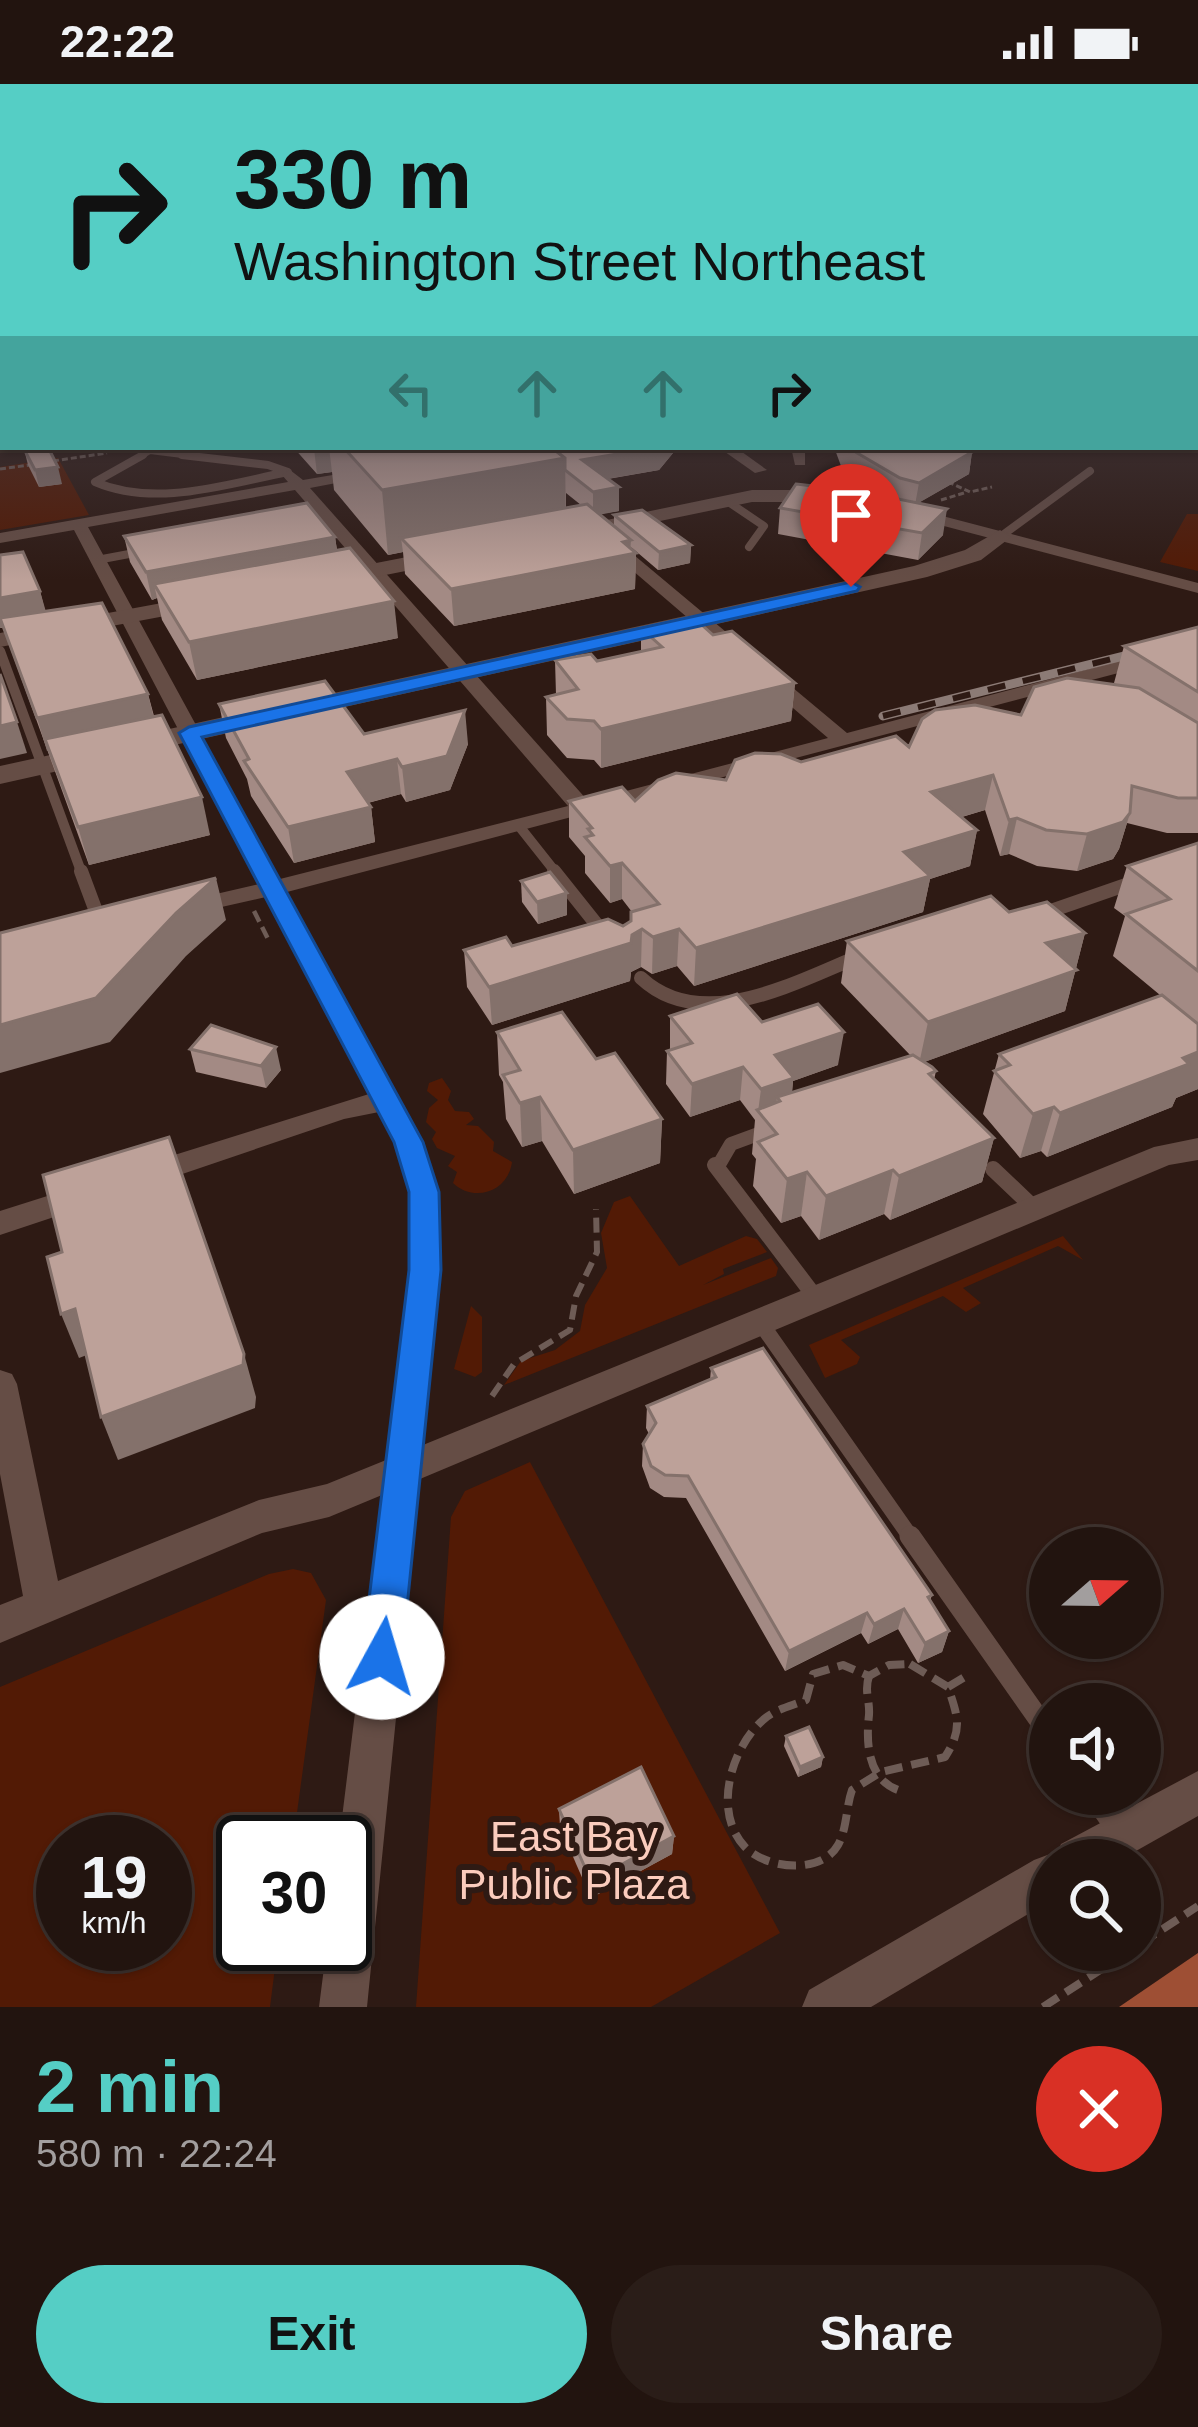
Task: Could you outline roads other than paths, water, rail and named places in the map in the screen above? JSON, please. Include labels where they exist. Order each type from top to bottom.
[{"type":"street","points":[[729,450],[784,492],[805,496],[828,491],[829,483]]},
{"type":"street","points":[[0,538],[293,478],[376,472]]},
{"type":"street","points":[[752,496],[768,477],[798,476],[829,483],[858,500]]},
{"type":"street","points":[[293,478],[583,809]]},
{"type":"street","points":[[581,527],[752,496],[805,496],[880,505]]},
{"type":"street","points":[[901,511],[1198,588]]},
{"type":"street","points":[[79,525],[418,1166],[427,1222],[343,2007]]},
{"type":"street","points":[[581,527],[852,742]]},
{"type":"street","points":[[0,775],[951,564],[1000,536]]},
{"type":"street","points":[[304,584],[481,550]]},
{"type":"street","points":[[0,640],[240,596]]},
{"type":"street","points":[[164,914],[783,762],[1198,646]]},
{"type":"street","points":[[0,1223],[340,1110],[387,1100]]},
{"type":"street","points":[[0,1624],[259,1517],[320,1504],[1164,1155],[1198,1149]]},
{"type":"street","points":[[0,1384],[44,1605]]},
{"type":"street","points":[[1113,1839],[1198,1792]]},
{"type":"street","points":[[826,2007],[1029,1888]]},
{"type":"lane","points":[[157,450],[268,465],[293,478],[158,493],[110,490],[95,482],[137,455],[157,450]]},
{"type":"lane","points":[[1000,536],[1090,471]]},
{"type":"lane","points":[[727,501],[764,526],[749,547]]},
{"type":"lane","points":[[307,521],[327,518]]},
{"type":"lane","points":[[97,560],[147,550]]},
{"type":"lane","points":[[0,651],[102,930]]},
{"type":"lane","points":[[519,826],[620,952]]},
{"type":"lane","points":[[1022,917],[1042,915],[1154,875]]},
{"type":"lane","points":[[641,977],[648,988],[692,1007],[742,999],[881,949]]},
{"type":"lane","points":[[790,1123],[730,1144],[716,1165],[741,1208],[829,1293]]},
{"type":"lane","points":[[993,1168],[1034,1209]]},
{"type":"lane","points":[[760,1322],[1029,1705]]},
{"type":"lane","points":[[1106,1815],[1120,1835]]},
{"type":"railway","points":[[1180,642],[1198,637]]},
{"type":"railway","points":[[1180,642],[1192,639]]},
{"type":"railway","points":[[883,716],[1180,642]]},
{"type":"park label","name":"East Bay Public Plaza","points":[[574,1860]]}]
